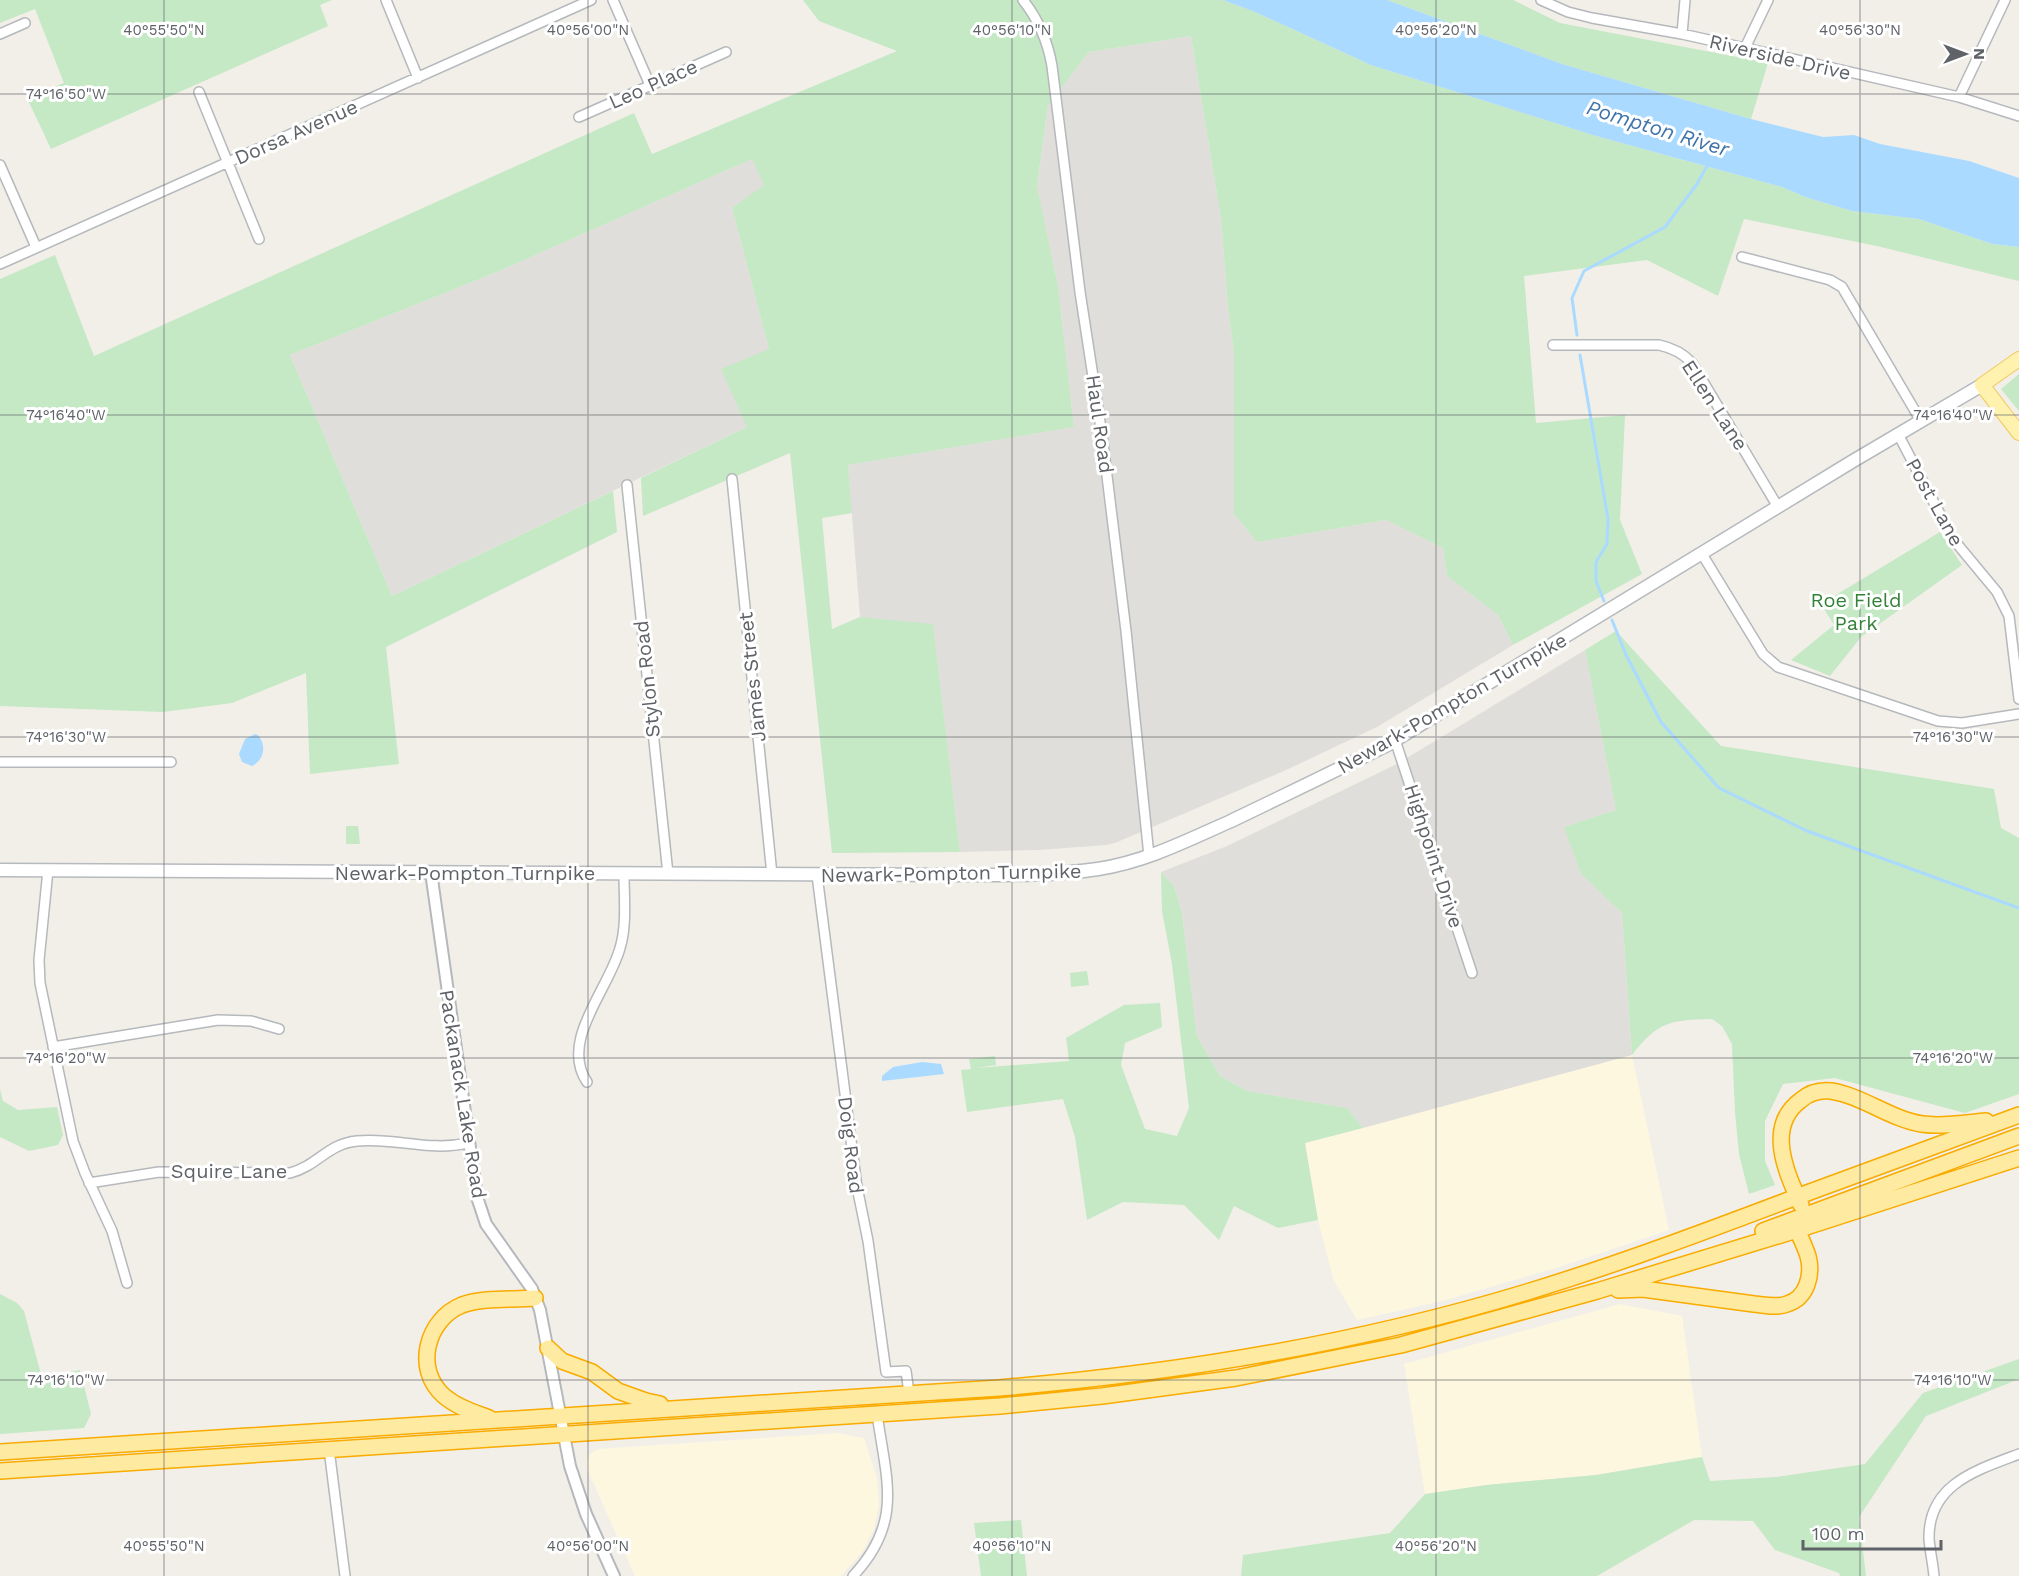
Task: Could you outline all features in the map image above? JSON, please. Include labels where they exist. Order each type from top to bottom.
[{"type":"highway","points":[[1825,1221],[1807,1214],[1797,1197],[1781,1150],[1781,1133],[1789,1112],[1810,1094],[1831,1091],[1846,1095],[1900,1118],[1922,1124],[1953,1124],[2016,1116]]},
{"type":"highway","points":[[0,1452],[1032,1385],[1233,1360],[1332,1341],[1441,1316],[1537,1289],[1622,1261],[2016,1116]]},
{"type":"highway","points":[[1794,1225],[1807,1214],[2019,1136]]},
{"type":"highway","points":[[0,1471],[1067,1400],[1236,1378],[1302,1367],[1401,1345],[1597,1291],[1794,1225],[1825,1221],[2019,1158]]},
{"type":"highway","points":[[1597,1291],[1643,1289],[1771,1306],[1787,1304],[1803,1293],[1809,1278],[1808,1258],[1786,1211],[1773,1206]]},
{"type":"highway","points":[[495,1420],[459,1406],[434,1384],[427,1361],[430,1336],[444,1317],[464,1305],[481,1301],[536,1298]]},
{"type":"highway","points":[[548,1348],[562,1361],[592,1372],[618,1391],[645,1401],[686,1408]]},
{"type":"main road","name":"Newark-Pompton Turnpike","points":[[0,870],[817,875],[1051,874],[1099,869],[1149,856],[1313,782],[1395,740],[1982,385],[2019,359]]},
{"type":"main road","points":[[1982,385],[2019,433]]},
{"type":"street","points":[[386,0],[418,78]]},
{"type":"street","name":"Dorsa Avenue","points":[[0,264],[591,0]]},
{"type":"street","points":[[613,0],[650,85]]},
{"type":"street","name":"Haul Road","points":[[1023,0],[1050,51],[1054,77],[1080,292],[1105,454],[1149,856]]},
{"type":"street","name":"Riverside Drive","points":[[1541,0],[1568,12],[1592,18],[1745,48],[1959,98],[2019,116]]},
{"type":"street","points":[[1682,34],[1685,0]]},
{"type":"street","points":[[1745,48],[1768,0]]},
{"type":"street","points":[[1959,98],[2005,0]]},
{"type":"street","points":[[0,34],[25,23]]},
{"type":"street","name":"Leo Place","points":[[579,117],[726,52]]},
{"type":"street","points":[[199,92],[259,239]]},
{"type":"street","points":[[0,165],[36,247]]},
{"type":"street","points":[[1742,257],[1836,283],[1842,287],[1921,421]]},
{"type":"street","name":"Ellen Lane","points":[[1553,345],[1659,345],[1686,357],[1692,363],[1779,507]]},
{"type":"street","name":"Post Lane","points":[[1898,434],[1953,539],[2003,601],[2009,616],[2019,699]]},
{"type":"street","name":"James Street","points":[[732,479],[772,875]]},
{"type":"street","name":"Stylon Road","points":[[627,484],[668,874]]},
{"type":"street","points":[[1702,554],[1763,654],[1778,666],[1938,721],[1962,723],[2019,714]]},
{"type":"street","name":"Highpoint Drive","points":[[1395,740],[1472,973]]},
{"type":"street","points":[[0,762],[171,762]]},
{"type":"street","points":[[48,870],[39,970],[53,1047],[73,1142],[89,1183],[112,1231],[127,1283]]},
{"type":"street","name":"Packanack Lake Road","points":[[430,872],[477,1197],[486,1224],[524,1277],[536,1298],[543,1322],[563,1434],[579,1497],[614,1576]]},
{"type":"street","points":[[587,1082],[581,1073],[578,1061],[581,1036],[613,969],[621,946],[624,874]]},
{"type":"street","name":"Doig Road","points":[[817,875],[856,1186],[868,1241],[886,1372],[906,1371],[909,1393]]},
{"type":"street","points":[[53,1047],[218,1020],[251,1021],[279,1029]]},
{"type":"street","name":"Squire Lane","points":[[89,1183],[159,1172],[290,1173],[311,1165],[332,1148],[355,1141],[387,1141],[423,1147],[444,1147],[468,1143]]},
{"type":"street","points":[[853,1576],[878,1543],[886,1524],[888,1511],[887,1485],[877,1414]]},
{"type":"street","points":[[329,1449],[345,1576]]},
{"type":"street","points":[[1935,1576],[1929,1540],[1930,1527],[1933,1515],[1944,1495],[1970,1473],[2019,1454]]},
{"type":"shaded area","points":[[1191,36],[1221,218],[1234,352],[1234,514],[1257,542],[1386,520],[1443,548],[1447,576],[1498,615],[1513,645],[1377,727],[1284,771],[1115,843],[1039,850],[960,852],[933,625],[860,617],[848,465],[1074,427],[1058,286],[1037,187],[1048,105],[1089,52]]},
{"type":"shaded area","points":[[752,159],[765,185],[732,208],[769,349],[747,427],[392,596],[290,355],[497,272]]},
{"type":"shaded area","points":[[1585,650],[1616,810],[1565,827],[1581,874],[1622,913],[1632,1055],[1363,1128],[1347,1108],[1247,1091],[1220,1076],[1197,1036],[1182,913],[1174,886],[1161,872],[1227,846],[1397,764]]},
{"type":"shaded area","points":[[1632,1055],[1669,1230],[1556,1268],[1442,1301],[1357,1320],[1334,1281],[1318,1220],[1305,1143]]},
{"type":"shaded area","points":[[1620,1304],[1682,1316],[1702,1457],[1596,1475],[1486,1485],[1425,1494],[1404,1364]]},
{"type":"shaded area","points":[[837,1433],[864,1438],[877,1478],[879,1505],[874,1529],[863,1551],[841,1576],[635,1576],[587,1469],[590,1454],[598,1449]]},
{"type":"green space","points":[[0,0],[332,0],[320,5],[328,26],[51,149],[27,98],[64,83],[35,9],[0,23]]},
{"type":"green space","points":[[803,0],[1223,0],[1255,12],[1371,65],[1596,136],[1782,187],[1805,197],[1852,211],[1919,219],[1992,244],[2019,247],[2019,281],[1877,246],[1744,219],[1718,296],[1647,260],[1524,276],[1536,423],[1625,415],[1620,520],[1642,574],[1513,645],[1498,615],[1447,576],[1443,548],[1386,520],[1257,542],[1234,514],[1234,352],[1221,218],[1191,36],[1089,52],[1048,105],[1037,186],[1058,286],[1074,427],[848,465],[852,513],[822,518],[832,629],[860,617],[933,624],[960,852],[832,853],[790,453],[643,516],[641,478],[747,427],[721,369],[769,349],[732,208],[764,185],[752,159],[497,272],[290,355],[392,596],[613,491],[617,532],[386,647],[399,764],[310,774],[306,673],[232,703],[163,712],[0,706],[0,279],[55,255],[94,356],[634,113],[652,154],[897,51],[819,21]]},
{"type":"green space","points":[[1387,0],[1513,0],[1560,23],[1768,63],[1751,119],[1562,64]]},
{"type":"green space","points":[[2019,374],[2019,411],[2001,389]]},
{"type":"green space","name":"Roe Field Park","points":[[1940,532],[1962,565],[1861,637],[1830,676],[1791,660],[1834,625],[1821,604]]},
{"type":"green space","points":[[1616,631],[1721,746],[1994,789],[2001,828],[2019,838],[2019,1094],[1965,1113],[1835,1078],[1783,1084],[1765,1121],[1765,1161],[1775,1185],[1749,1194],[1739,1154],[1732,1044],[1722,1026],[1712,1019],[1686,1020],[1658,1029],[1632,1055],[1622,913],[1581,874],[1564,827],[1616,810],[1585,650]]},
{"type":"green space","points":[[346,826],[358,826],[360,844],[346,844]]},
{"type":"green space","points":[[1161,872],[1174,886],[1182,913],[1197,1036],[1220,1076],[1247,1091],[1347,1108],[1363,1128],[1305,1143],[1318,1220],[1278,1228],[1234,1206],[1219,1240],[1184,1205],[1123,1202],[1087,1220],[1075,1137],[1063,1099],[967,1112],[961,1070],[971,1069],[969,1059],[995,1056],[996,1065],[975,1068],[1069,1061],[1066,1038],[1124,1005],[1160,1003],[1162,1027],[1125,1043],[1121,1065],[1145,1129],[1177,1136],[1189,1108],[1172,964],[1162,911]]},
{"type":"green space","points":[[1087,971],[1089,985],[1071,987],[1070,973]]},
{"type":"green space","points":[[0,1089],[3,1101],[18,1110],[57,1107],[63,1135],[58,1145],[29,1151],[0,1137]]},
{"type":"green space","points":[[0,1294],[17,1303],[24,1311],[42,1378],[80,1370],[91,1414],[84,1428],[0,1434]]},
{"type":"green space","points":[[2019,1359],[2019,1379],[1926,1416],[1859,1517],[1866,1576],[1840,1576],[1839,1573],[1775,1550],[1753,1521],[1694,1520],[1597,1576],[1241,1576],[1243,1555],[1390,1533],[1425,1494],[1486,1485],[1596,1475],[1702,1457],[1710,1481],[1776,1477],[1865,1464],[1923,1393]]},
{"type":"green space","points":[[1021,1520],[1027,1576],[981,1576],[974,1523]]},
{"type":"water","name":"Pompton River","points":[[1223,0],[1387,0],[1562,64],[1751,119],[1823,137],[1854,135],[1880,144],[1969,161],[2019,178],[2019,247],[1992,244],[1919,219],[1852,211],[1805,197],[1782,187],[1596,136],[1371,65],[1255,12]]},
{"type":"water","points":[[255,734],[261,739],[263,752],[252,766],[242,762],[239,754],[245,739]]},
{"type":"water","points":[[922,1062],[941,1064],[944,1074],[882,1081],[882,1076],[893,1067]]},
{"type":"waterway","name":"Pompton River","points":[[1577,335],[1572,298],[1584,271],[1665,227],[1697,184],[1707,166]]},
{"type":"waterway","points":[[1580,355],[1608,519],[1607,544],[1596,562],[1596,581],[1604,601]]},
{"type":"waterway","points":[[1612,620],[1626,655],[1661,722],[1719,788],[1807,831],[2019,908]]}]
